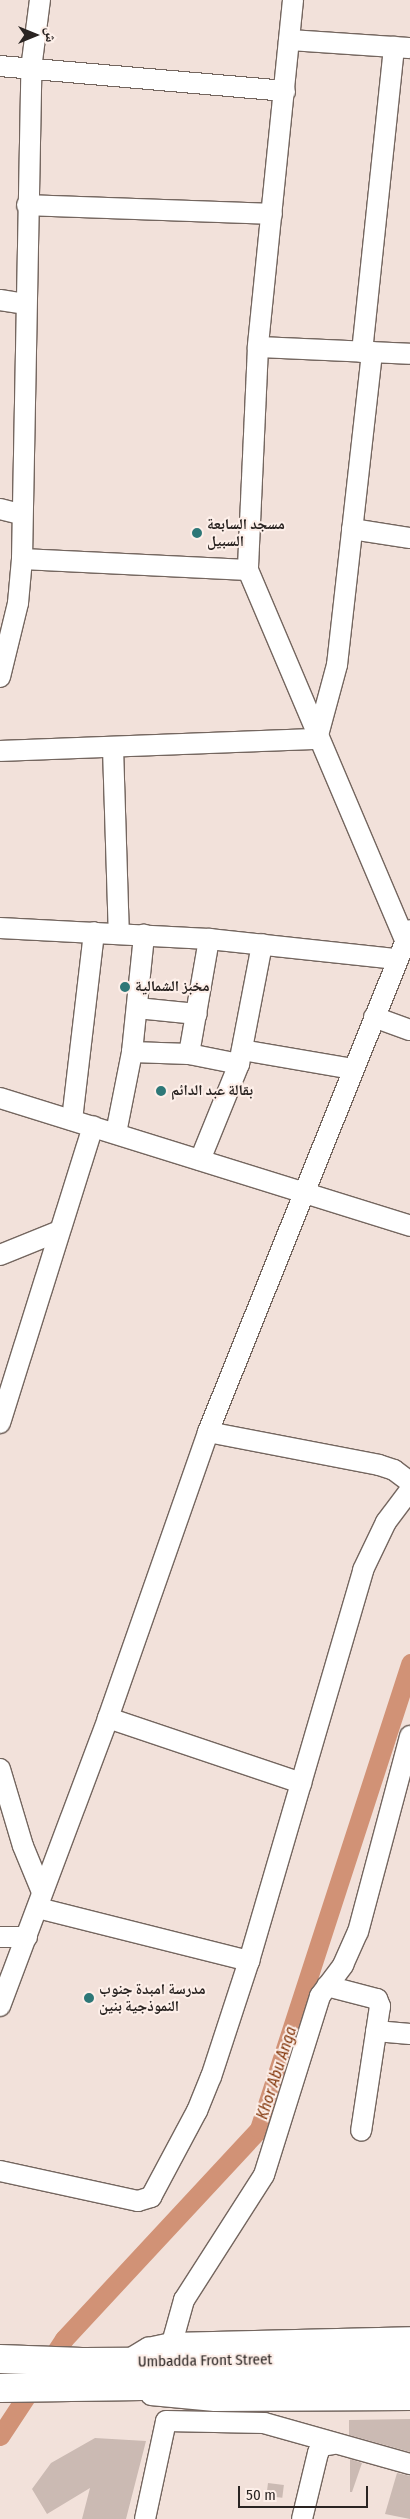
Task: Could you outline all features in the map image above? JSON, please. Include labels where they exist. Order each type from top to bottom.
[{"type":"main road","name":"Umbadda Front Street","points":[[2,2359],[82,2362],[126,2374]]},
{"type":"main road","name":"Umbadda Front Street","points":[[0,2388],[59,2388],[126,2374],[261,2372],[410,2361]]},
{"type":"main road","name":"Umbadda Front Street","points":[[261,2372],[410,2382]]},
{"type":"street","points":[[0,677],[18,603],[22,559],[20,514],[31,69],[40,0]]},
{"type":"street","points":[[0,2006],[108,1718],[208,1432],[408,935],[317,739],[287,660],[248,570],[258,347],[293,0]]},
{"type":"street","points":[[289,40],[402,48],[367,352],[352,529],[337,665],[317,739]]},
{"type":"street","points":[[0,66],[285,91]]},
{"type":"street","points":[[28,205],[272,214]]},
{"type":"street","points":[[0,300],[25,304]]},
{"type":"street","points":[[258,347],[410,354]]},
{"type":"street","points":[[0,510],[20,514]]},
{"type":"street","points":[[352,529],[410,538]]},
{"type":"street","points":[[22,559],[248,570]]},
{"type":"street","points":[[0,751],[317,739]]},
{"type":"street","points":[[113,748],[119,934]]},
{"type":"street","points":[[0,928],[209,939],[398,959]]},
{"type":"street","points":[[72,1120],[94,932]]},
{"type":"street","points":[[116,1133],[132,1052],[144,935]]},
{"type":"street","points":[[188,1054],[197,1014],[209,939]]},
{"type":"street","points":[[200,1160],[241,1057],[262,944]]},
{"type":"street","points":[[137,1008],[197,1014]]},
{"type":"street","points":[[374,1017],[410,1030]]},
{"type":"street","points":[[132,1052],[241,1057],[353,1069]]},
{"type":"street","points":[[0,1098],[410,1226]]},
{"type":"street","points":[[0,1423],[59,1231],[94,1126]]},
{"type":"street","points":[[0,1255],[59,1231]]},
{"type":"street","points":[[208,1432],[379,1465],[394,1470],[410,1482]]},
{"type":"street","points":[[0,2171],[138,2201],[151,2197],[204,2094],[249,1961],[363,1570],[392,1512],[410,1490]]},
{"type":"street","points":[[108,1718],[301,1783]]},
{"type":"street","points":[[172,2343],[184,2300],[264,2175],[320,1996],[343,1965],[358,1932],[410,1736]]},
{"type":"street","points":[[0,1769],[6,1808],[40,1900]]},
{"type":"street","points":[[40,1900],[249,1961]]},
{"type":"street","points":[[0,1937],[27,1937]]},
{"type":"street","points":[[327,1986],[377,1999],[380,2018],[376,2031],[361,2131]]},
{"type":"street","points":[[376,2031],[410,2034]]},
{"type":"street","points":[[410,2336],[172,2343],[148,2348],[126,2374],[168,2399],[215,2401],[410,2400]]},
{"type":"street","points":[[145,2519],[166,2421],[264,2423],[333,2444],[410,2464]]},
{"type":"street","points":[[302,2519],[318,2453],[321,2446],[333,2444]]},
{"type":"building","points":[[410,2419],[410,2452],[349,2435],[349,2420]]},
{"type":"building","points":[[95,2438],[146,2441],[126,2519],[82,2519],[90,2488],[47,2514],[32,2489],[51,2463]]},
{"type":"building","points":[[350,2459],[362,2463],[352,2492],[350,2492]]},
{"type":"building","points":[[397,2473],[410,2476],[410,2519],[385,2514]]},
{"type":"building","points":[[268,2483],[284,2485],[282,2498],[266,2496]]},
{"type":"waterway","name":"Khor Abu Anga","points":[[0,2436],[64,2339],[259,2129],[410,1663]]},
{"type":"place","name":"مسجد السابعة السبيل","points":[[197,533]]},
{"type":"place","name":"مخبز الشمالية","points":[[125,987]]},
{"type":"place","name":"بقالة عبد الدائم","points":[[161,1091]]},
{"type":"place","name":"مدرسة امبدة جنوب النموذجية بنين","points":[[89,1998]]}]
